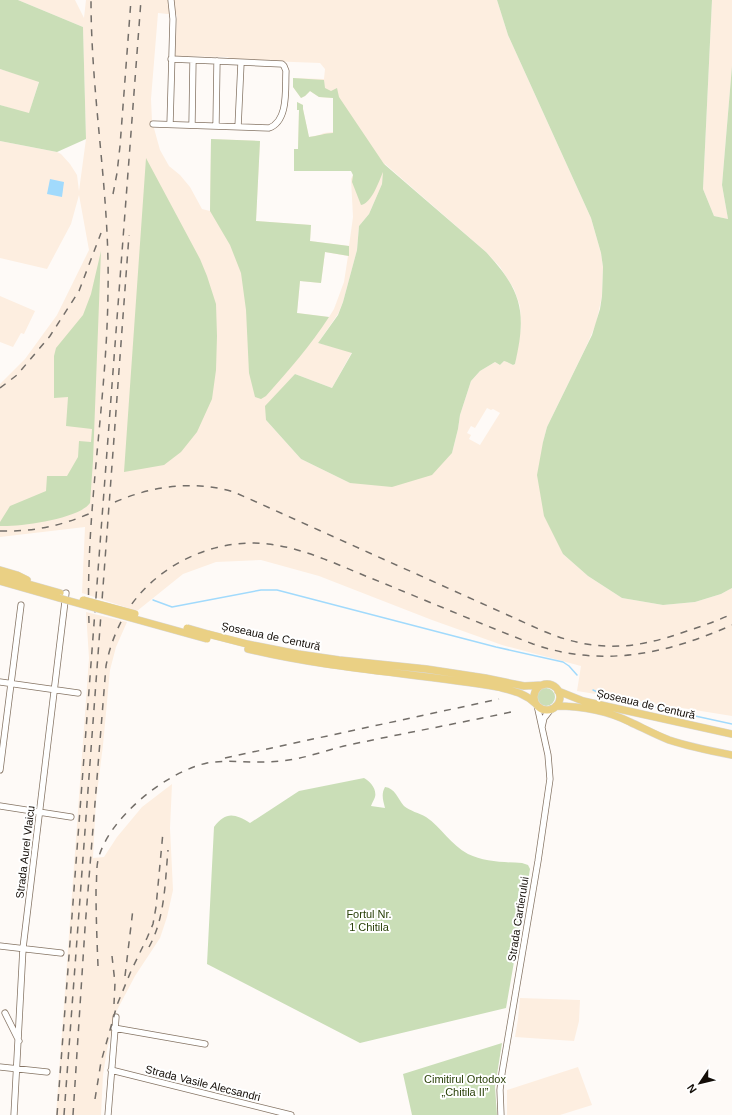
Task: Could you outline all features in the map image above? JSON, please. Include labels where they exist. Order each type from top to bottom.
[{"type":"main road","points":[[0,570],[17,575],[41,590]]},
{"type":"main road","name":"Șoseaua de Centură","points":[[0,576],[41,590]]},
{"type":"main road","name":"Șoseaua de Centură","points":[[0,581],[62,595],[291,658],[498,687],[522,693],[542,709],[553,707],[573,707],[610,714],[630,721],[669,740],[689,746],[732,755]]},
{"type":"main road","points":[[0,586],[20,591],[41,590]]},
{"type":"main road","name":"Șoseaua de Centură","points":[[208,636],[339,660],[426,669],[485,678],[524,686],[550,685],[558,691],[583,701],[644,716],[732,734]]},
{"type":"main road","points":[[536,705],[534,693],[536,689],[543,685]]},
{"type":"main road","points":[[553,707],[559,700],[558,691]]},
{"type":"street","points":[[170,124],[173,19],[172,0]]},
{"type":"street","points":[[154,124],[192,124],[269,128],[278,123],[282,117],[284,109],[285,69],[282,64],[171,59]]},
{"type":"street","points":[[192,124],[193,60]]},
{"type":"street","points":[[216,125],[217,61]]},
{"type":"street","points":[[238,127],[241,63]]},
{"type":"street","name":"Strada Aurel Vlaicu","points":[[14,1115],[18,1069],[23,948],[55,690],[62,595]]},
{"type":"street","points":[[0,770],[21,605]]},
{"type":"street","points":[[0,682],[78,693]]},
{"type":"street","name":"Strada Cartierului","points":[[501,1115],[500,1100],[502,1073],[549,786],[550,767],[536,705]]},
{"type":"street","points":[[542,727],[544,718],[553,707]]},
{"type":"street","points":[[0,806],[71,817]]},
{"type":"street","points":[[0,946],[61,953]]},
{"type":"street","points":[[5,1013],[19,1042]]},
{"type":"street","points":[[108,1115],[116,1017]]},
{"type":"street","points":[[114,1028],[205,1044]]},
{"type":"street","points":[[0,1067],[47,1072]]},
{"type":"street","name":"Strada Vasile Alecsandri","points":[[111,1070],[291,1115]]},
{"type":"shaded area","points":[[18,0],[75,0],[84,18],[86,0],[497,0],[508,35],[591,218],[601,253],[603,267],[602,296],[596,324],[547,427],[543,442],[563,554],[588,576],[622,598],[663,605],[695,602],[721,594],[732,588],[732,716],[577,691],[581,666],[502,645],[432,620],[319,576],[261,560],[216,562],[183,574],[137,611],[82,593],[85,527],[0,537],[0,384],[25,359],[57,315],[89,250],[79,195],[71,224],[47,269],[0,258],[0,141],[61,154],[77,175],[79,191],[86,139],[83,27]],"holes":[[[158,13],[177,15],[175,56],[227,57],[237,60],[320,63],[325,69],[324,79],[293,78],[293,87],[301,98],[310,91],[319,97],[333,98],[333,132],[309,137],[303,105],[297,102],[297,110],[299,110],[298,149],[294,149],[294,171],[351,171],[353,173],[351,179],[353,217],[349,246],[310,241],[311,225],[256,221],[260,141],[211,139],[210,211],[202,209],[190,187],[180,175],[169,166],[160,150],[152,121],[151,99]],[[385,164],[486,252],[500,267],[514,289],[520,306],[521,327],[515,364],[513,365],[504,361],[500,365],[495,362],[480,371],[471,381],[460,415],[452,453],[350,483],[301,459],[266,420],[295,374],[332,388],[352,352],[318,343],[338,314],[343,302],[357,250],[359,226],[369,214],[382,184]],[[325,252],[348,256],[344,282],[334,309],[329,317],[297,313],[300,281],[321,283]],[[487,408],[491,410],[493,409],[500,413],[480,445],[469,439],[471,435],[467,433],[471,426],[475,428]]]},
{"type":"shaded area","points":[[712,0],[732,0],[732,66],[722,185],[728,219],[714,216],[703,189]]},
{"type":"shaded area","points":[[0,69],[39,81],[29,114],[0,105]]},
{"type":"shaded area","points":[[0,296],[35,311],[24,334],[21,333],[13,347],[0,342]]},
{"type":"shaded area","points":[[86,612],[127,622],[116,647],[110,670],[96,801],[93,858],[104,857],[117,837],[142,807],[172,784],[170,828],[173,890],[167,917],[160,938],[135,976],[116,1012],[103,1075],[101,1115],[56,1115],[89,658]]},
{"type":"shaded area","points":[[520,998],[580,1000],[579,1021],[574,1041],[515,1037]]},
{"type":"shaded area","points":[[578,1067],[592,1105],[560,1115],[507,1115],[507,1090]]},
{"type":"green space","points":[[0,0],[18,0],[83,27],[86,139],[57,152],[0,141],[0,105],[29,113],[39,82],[0,69]]},
{"type":"green space","points":[[497,0],[712,0],[703,189],[714,216],[728,219],[722,185],[732,66],[732,588],[721,594],[695,602],[663,605],[622,598],[588,576],[563,554],[544,516],[537,475],[543,442],[547,427],[592,335],[600,309],[603,267],[601,253],[591,218],[508,35]]},
{"type":"green space","points":[[293,78],[324,80],[325,88],[331,91],[337,88],[339,97],[384,164],[486,252],[507,279],[514,291],[518,303],[521,316],[521,330],[515,364],[513,365],[504,361],[500,365],[495,362],[480,371],[471,381],[460,415],[452,453],[432,475],[392,487],[350,483],[301,459],[266,420],[265,406],[295,374],[332,388],[352,353],[318,343],[338,315],[343,302],[357,250],[359,226],[369,214],[382,184],[383,172],[372,196],[361,205],[352,182],[353,175],[351,171],[294,171],[294,149],[298,149],[299,110],[297,110],[297,102],[303,105],[309,137],[333,133],[333,98],[319,97],[310,91],[301,98],[293,87]]},
{"type":"green space","points":[[211,139],[260,141],[256,221],[311,225],[310,241],[349,246],[349,256],[325,252],[321,283],[300,281],[297,313],[329,317],[299,358],[266,396],[261,399],[255,397],[249,373],[246,310],[241,273],[230,245],[210,211]]},
{"type":"green space","points":[[146,158],[200,259],[207,276],[216,304],[216,370],[212,399],[197,432],[181,452],[164,465],[124,472]]},
{"type":"green space","points":[[101,251],[90,503],[84,509],[62,518],[21,525],[0,526],[0,522],[10,506],[46,491],[47,476],[67,476],[78,457],[79,441],[91,442],[92,429],[66,426],[68,397],[54,398],[54,356],[56,348],[83,315],[91,294]]},
{"type":"green space","points":[[546,688],[552,691],[555,697],[552,703],[546,706],[540,703],[537,697],[540,691]]},
{"type":"green space","name":"Fortul Nr. 1 Chitila","points":[[364,778],[371,783],[375,791],[375,797],[371,806],[385,808],[383,792],[385,787],[391,789],[404,806],[426,817],[456,846],[468,854],[487,860],[522,863],[528,865],[530,869],[506,1008],[360,1043],[207,964],[214,827],[218,822],[227,816],[235,816],[250,823],[299,791]]},
{"type":"green space","name":"Cimitirul Ortodox „Chitila II”","points":[[502,1043],[495,1087],[497,1115],[412,1115],[403,1074]]},
{"type":"water","points":[[50,179],[64,182],[62,197],[47,194]]},
{"type":"waterway","points":[[153,600],[172,607],[261,590],[277,590],[496,647],[563,662],[577,675]]},
{"type":"waterway","points":[[593,690],[608,697],[732,724]]},
{"type":"railway","points":[[89,623],[90,540],[107,333],[108,291],[108,255],[104,182],[94,73],[91,0]]},
{"type":"railway","points":[[113,194],[120,146],[131,0]]},
{"type":"railway","points":[[57,1115],[141,0]]},
{"type":"railway","points":[[0,388],[17,375],[50,336],[79,291],[101,233]]},
{"type":"railway","points":[[64,1115],[129,235]]},
{"type":"railway","points":[[115,502],[129,496],[173,486],[204,486],[234,492],[541,630],[579,643],[614,646],[649,642],[698,627],[732,614]]},
{"type":"railway","points":[[0,531],[35,529],[57,525],[91,513]]},
{"type":"railway","points":[[73,1115],[85,928],[106,666],[117,629],[123,618],[135,600],[149,584],[166,571],[205,551],[226,546],[247,543],[281,546],[332,562],[533,644],[559,651],[584,655],[609,656],[659,650],[683,644],[732,625]]},
{"type":"railway","points":[[225,758],[499,699]]},
{"type":"railway","points":[[98,966],[96,900],[97,871],[98,860],[104,844],[113,828],[126,813],[141,799],[174,776],[191,768],[207,763],[226,761],[268,762],[295,759],[344,746],[511,712]]},
{"type":"railway","points":[[95,1099],[101,1062],[117,1005],[153,924],[163,832]]},
{"type":"railway","points":[[149,947],[161,912],[165,888],[168,850]]},
{"type":"railway","points":[[125,976],[133,909]]},
{"type":"railway","points":[[112,956],[115,983],[114,1004]]}]
